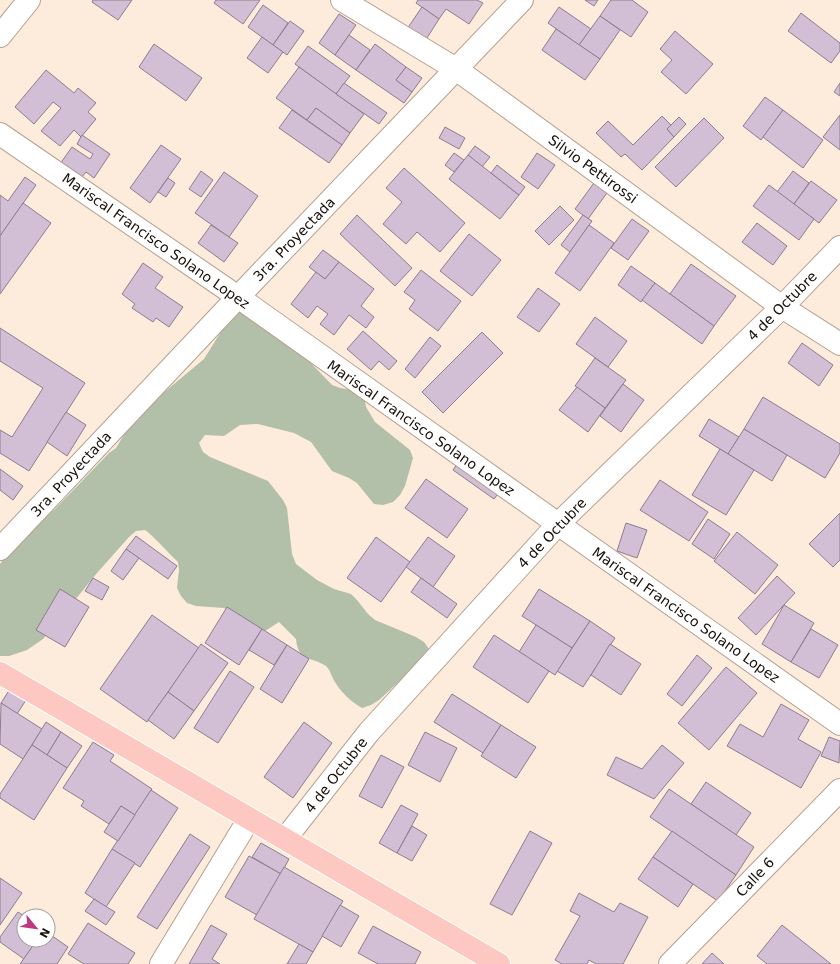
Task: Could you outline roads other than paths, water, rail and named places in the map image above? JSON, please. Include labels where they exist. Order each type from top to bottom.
[{"type":"main road","points":[[0,674],[499,964]]},
{"type":"street","points":[[0,36],[29,0]]},
{"type":"street","name":"Silvio Pettirossi","points":[[342,0],[456,69],[782,307],[840,344]]},
{"type":"street","name":"3ra. Proyectada","points":[[0,549],[522,0]]},
{"type":"street","name":"Mariscal Francisco Solano Lopez","points":[[0,134],[238,297],[840,724]]},
{"type":"street","name":"4 de Octubre","points":[[285,839],[369,732],[558,524],[782,307],[840,247]]},
{"type":"street","name":"Calle 6","points":[[670,964],[840,790]]},
{"type":"street","points":[[161,964],[249,818]]}]
